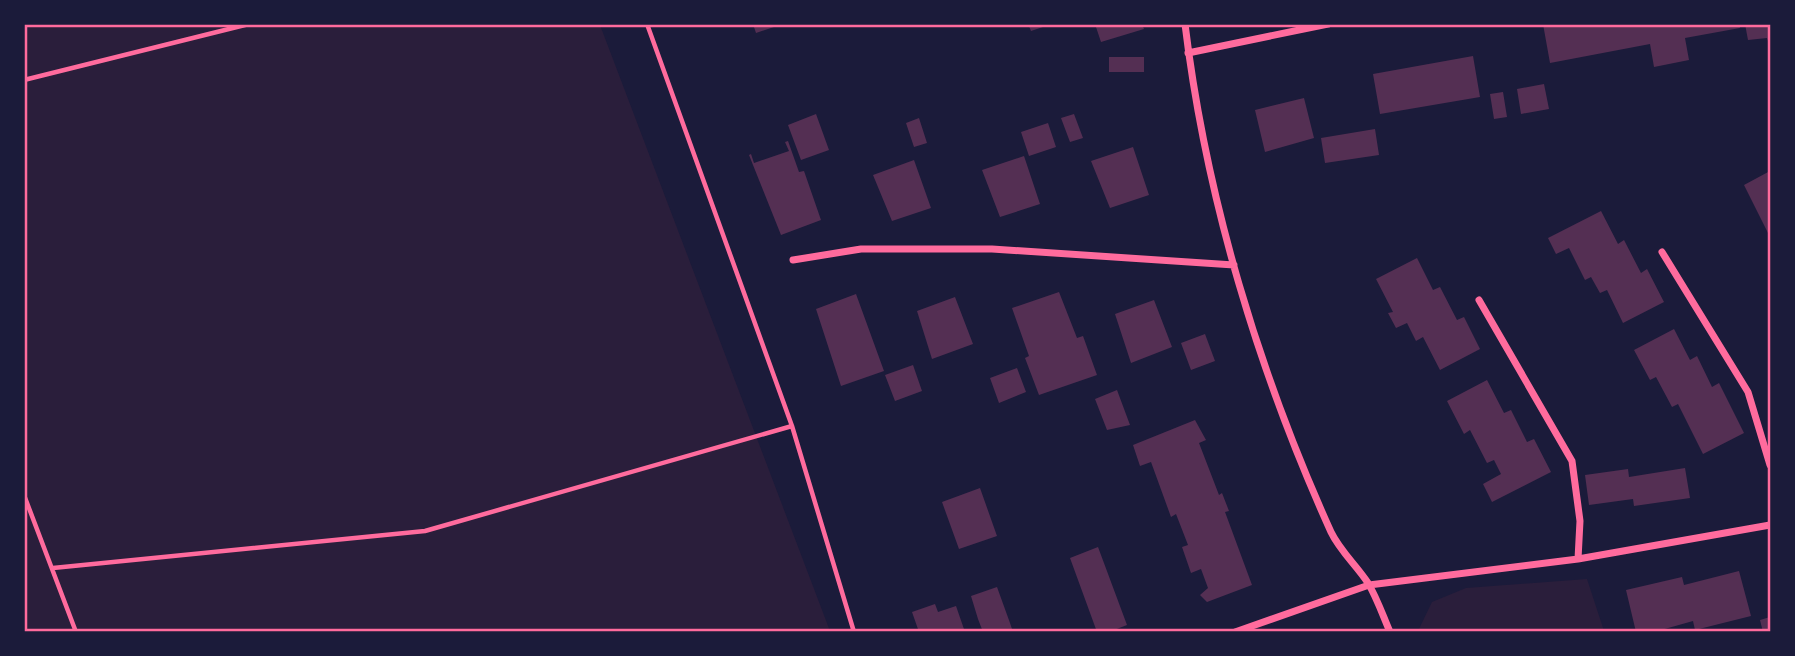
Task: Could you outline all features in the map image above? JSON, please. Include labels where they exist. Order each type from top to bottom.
[{"type":"street","points":[[1185,24],[1188,53],[1234,265],[1277,398],[1333,536],[1369,584],[1390,632]]},
{"type":"street","points":[[1188,53],[1328,24]]},
{"type":"street","points":[[793,260],[861,249],[992,249],[1234,265]]},
{"type":"street","points":[[1662,252],[1748,392],[1770,465]]},
{"type":"street","points":[[1479,300],[1572,461],[1580,521],[1578,559]]},
{"type":"street","points":[[1235,632],[1369,584],[1578,559],[1770,525]]},
{"type":"path","points":[[24,80],[249,24]]},
{"type":"path","points":[[647,24],[792,426],[854,632]]},
{"type":"path","points":[[52,568],[425,531],[792,426]]},
{"type":"path","points":[[24,495],[76,632]]},
{"type":"shaded area","points":[[24,25],[600,25],[830,631],[25,631]]},
{"type":"shaded area","points":[[1587,579],[1604,631],[1418,631],[1432,602],[1466,588]]},
{"type":"building","points":[[753,24],[780,24],[780,25],[756,33]]},
{"type":"building","points":[[1028,24],[1049,24],[1049,25],[1031,31]]},
{"type":"building","points":[[1095,24],[1142,24],[1144,29],[1101,42]]},
{"type":"building","points":[[1543,24],[1739,24],[1740,28],[1685,38],[1689,60],[1654,67],[1650,44],[1550,63]]},
{"type":"building","points":[[1745,24],[1770,24],[1770,47],[1767,38],[1748,40]]},
{"type":"building","points":[[1473,56],[1480,97],[1380,114],[1373,74]]},
{"type":"building","points":[[1109,57],[1144,57],[1144,72],[1109,72]]},
{"type":"building","points":[[1544,84],[1549,109],[1521,114],[1517,89]]},
{"type":"building","points":[[1503,92],[1507,117],[1494,119],[1490,94]]},
{"type":"building","points":[[1304,98],[1314,138],[1265,152],[1255,110]]},
{"type":"building","points":[[816,114],[829,150],[801,160],[788,125]]},
{"type":"building","points":[[1074,114],[1083,138],[1070,142],[1061,118]]},
{"type":"building","points":[[919,118],[927,143],[914,147],[906,123]]},
{"type":"building","points":[[1048,123],[1056,147],[1029,156],[1021,132]]},
{"type":"building","points":[[1375,129],[1379,155],[1325,163],[1321,138]]},
{"type":"building","points":[[788,141],[799,172],[804,171],[821,220],[781,235],[749,155],[751,154],[754,163],[789,151],[785,142]]},
{"type":"building","points":[[1133,147],[1149,195],[1110,208],[1091,161]]},
{"type":"building","points":[[1024,156],[1040,204],[1000,217],[982,170]]},
{"type":"building","points":[[914,160],[931,208],[892,221],[873,175]]},
{"type":"building","points":[[1770,171],[1770,237],[1744,185]]},
{"type":"building","points":[[1601,211],[1618,244],[1624,240],[1641,273],[1647,269],[1664,302],[1623,323],[1607,290],[1600,293],[1591,277],[1585,280],[1569,248],[1556,254],[1548,238]]},
{"type":"building","points":[[1417,258],[1433,290],[1440,287],[1457,320],[1464,317],[1480,349],[1440,370],[1423,337],[1416,341],[1407,323],[1396,328],[1388,313],[1393,312],[1376,279]]},
{"type":"building","points":[[1059,292],[1077,338],[1083,336],[1097,375],[1039,395],[1025,358],[1029,356],[1012,308]]},
{"type":"building","points":[[856,294],[884,371],[841,386],[816,309]]},
{"type":"building","points":[[955,297],[973,344],[932,359],[917,311]]},
{"type":"building","points":[[1154,300],[1172,347],[1131,363],[1115,314]]},
{"type":"building","points":[[1674,329],[1690,360],[1697,356],[1712,387],[1719,383],[1744,433],[1703,454],[1678,404],[1672,407],[1656,377],[1650,380],[1634,350]]},
{"type":"building","points":[[1205,334],[1215,361],[1191,370],[1181,343]]},
{"type":"building","points":[[913,365],[922,391],[895,401],[885,375]]},
{"type":"building","points":[[1017,368],[1026,392],[999,403],[990,378]]},
{"type":"building","points":[[1487,380],[1504,413],[1511,410],[1527,442],[1534,439],[1551,472],[1492,502],[1483,484],[1501,474],[1494,460],[1487,463],[1470,430],[1464,434],[1447,401]]},
{"type":"building","points":[[1117,390],[1130,425],[1107,430],[1095,399]]},
{"type":"building","points":[[1195,420],[1206,440],[1199,443],[1219,495],[1222,493],[1229,511],[1225,512],[1252,585],[1207,602],[1200,595],[1208,588],[1201,569],[1191,573],[1182,547],[1188,545],[1176,514],[1171,517],[1151,462],[1140,466],[1133,445]]},
{"type":"building","points":[[1685,468],[1690,498],[1634,506],[1633,499],[1589,505],[1585,475],[1628,469],[1629,477]]},
{"type":"building","points":[[980,488],[997,536],[959,549],[942,502]]},
{"type":"building","points":[[1098,547],[1127,625],[1109,632],[1097,632],[1070,558]]},
{"type":"building","points":[[1739,571],[1751,616],[1695,630],[1693,621],[1654,632],[1636,632],[1626,590],[1682,577],[1684,585]]},
{"type":"building","points":[[997,587],[1013,632],[983,632],[978,619],[971,596]]},
{"type":"building","points":[[935,604],[938,612],[956,606],[965,632],[919,632],[912,612]]},
{"type":"building","points":[[1770,617],[1770,632],[1763,632],[1760,620]]}]
